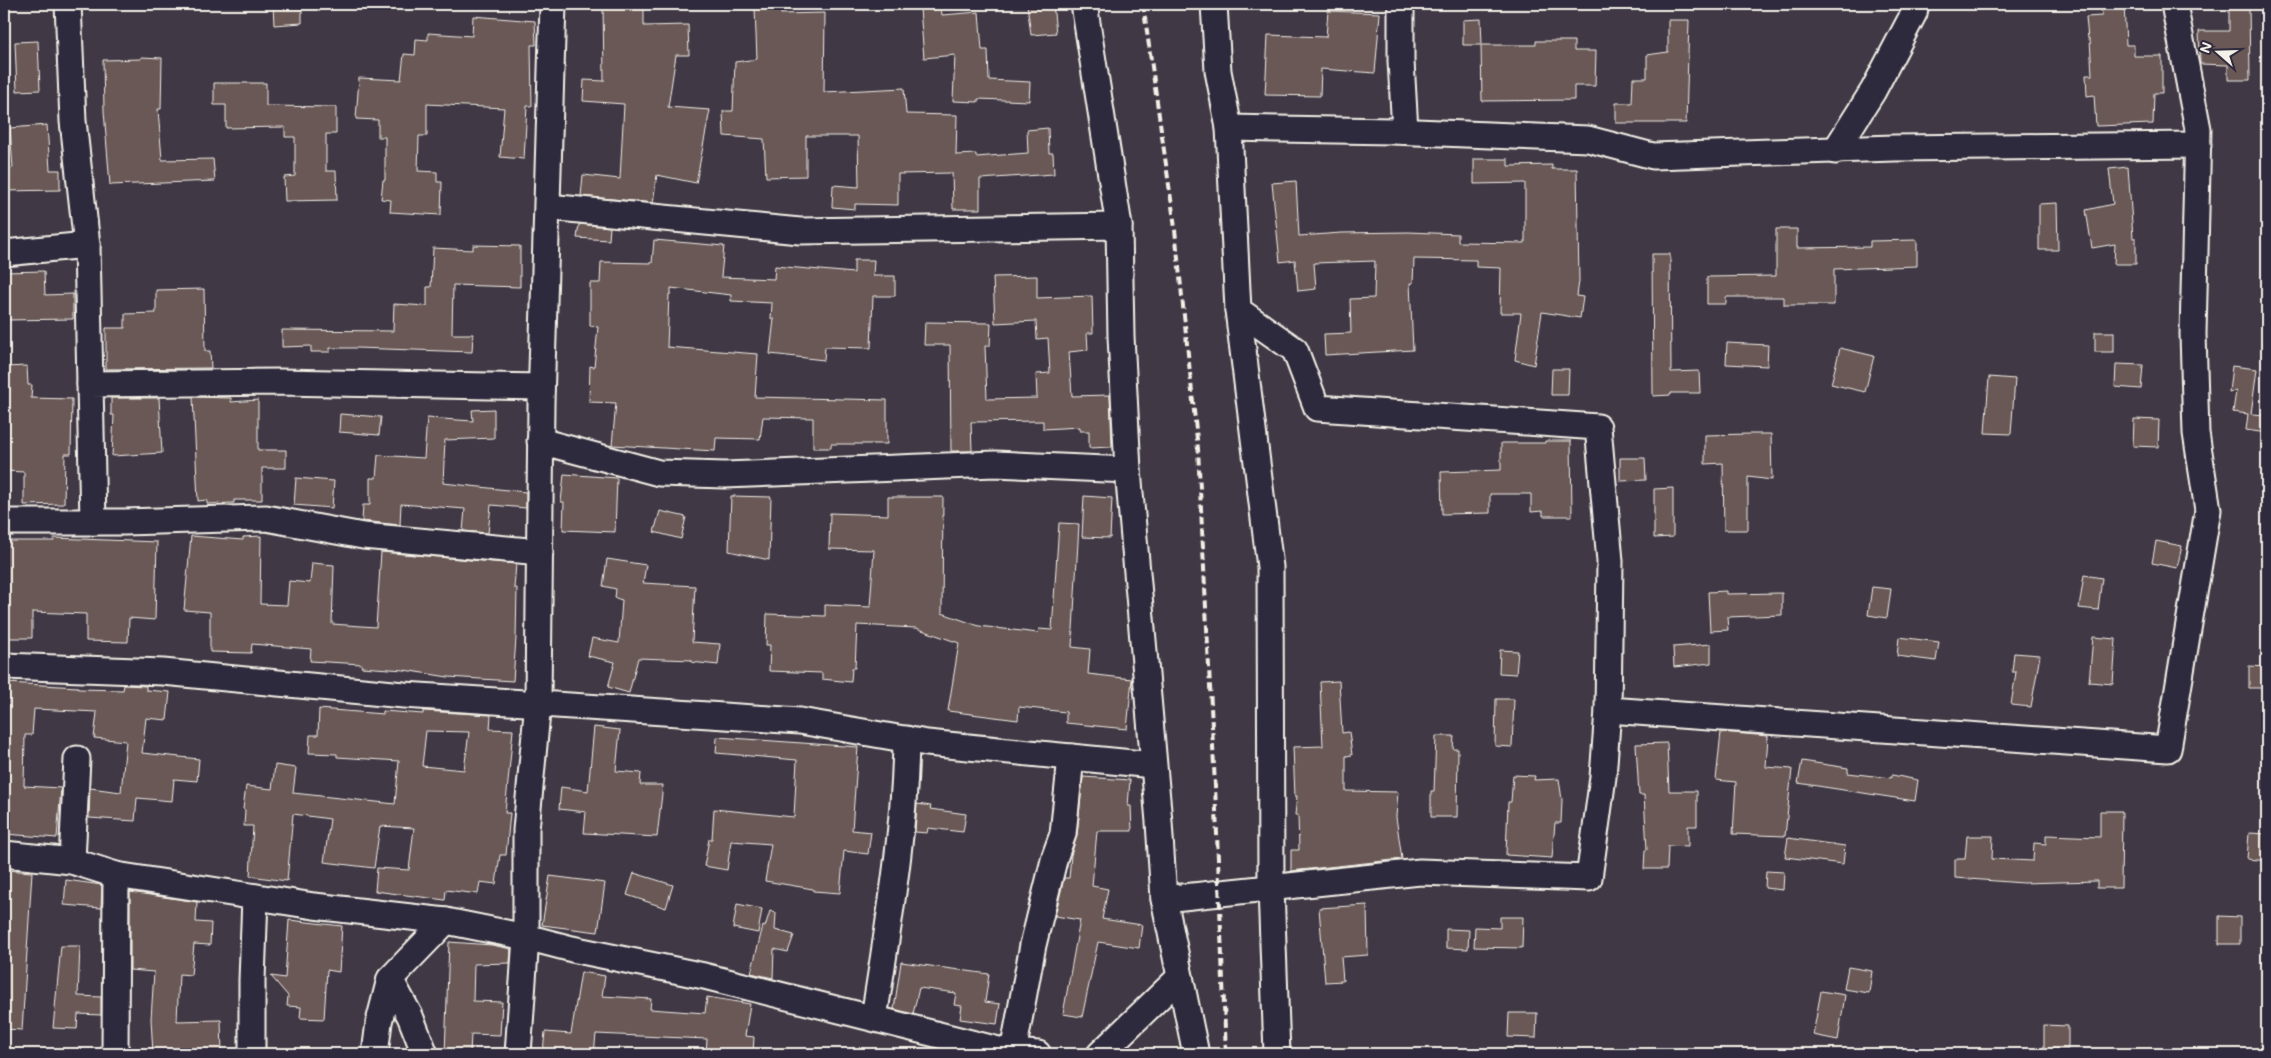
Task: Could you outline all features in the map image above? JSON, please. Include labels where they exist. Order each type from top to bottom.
[{"type":"street","points":[[68,4],[73,121],[87,245],[92,522]]},
{"type":"street","points":[[518,1054],[526,936],[526,830],[538,702],[540,441],[553,4]]},
{"type":"street","points":[[1084,4],[1118,226],[1120,336],[1128,470],[1164,899],[1196,1054]]},
{"type":"street","points":[[1214,4],[1218,71],[1229,128],[1238,310],[1270,567],[1271,888],[1277,1054]]},
{"type":"street","points":[[1401,4],[1401,61],[1405,132]]},
{"type":"street","points":[[1608,710],[2168,749],[2208,510],[2196,434],[2194,354],[2198,129],[2174,4]]},
{"type":"street","points":[[1835,151],[1873,91],[1920,7]]},
{"type":"street","points":[[1229,128],[1588,139],[1653,156],[1894,148],[2198,145]]},
{"type":"street","points":[[548,207],[800,231],[1118,226]]},
{"type":"street","points":[[4,253],[87,245]]},
{"type":"street","points":[[1164,899],[1420,872],[1589,878],[1602,777],[1608,710],[1610,561],[1598,427],[1317,408],[1295,350],[1238,310]]},
{"type":"street","points":[[90,384],[280,382],[542,387]]},
{"type":"street","points":[[540,441],[659,473],[725,475],[995,464],[1128,470]]},
{"type":"street","points":[[4,522],[266,518],[363,536],[540,552]]},
{"type":"street","points":[[4,666],[163,672],[404,695],[538,702],[800,721],[906,739],[1154,765]]},
{"type":"street","points":[[874,1018],[895,876],[906,782],[906,739]]},
{"type":"street","points":[[1006,1052],[1055,856],[1063,834],[1071,757]]},
{"type":"street","points":[[72,861],[77,759]]},
{"type":"street","points":[[4,854],[72,861],[116,875],[255,897],[446,921],[526,936],[572,949],[704,976],[1006,1052],[1038,1054]]},
{"type":"street","points":[[115,1054],[116,875]]},
{"type":"street","points":[[252,1054],[255,897]]},
{"type":"street","points":[[375,1054],[379,1022],[390,979],[446,921]]},
{"type":"street","points":[[1100,1054],[1180,977]]},
{"type":"street","points":[[390,979],[410,1016],[425,1054]]},
{"type":"building","points":[[302,4],[302,23],[274,25],[273,5]]},
{"type":"building","points":[[603,4],[644,4],[644,26],[688,25],[689,55],[676,55],[668,107],[710,110],[696,183],[657,175],[653,203],[581,196],[583,175],[620,179],[624,104],[583,101],[584,80],[604,81]]},
{"type":"building","points":[[1027,4],[1053,4],[1056,33],[1031,35]]},
{"type":"building","points":[[2101,4],[2124,4],[2126,45],[2134,45],[2134,56],[2162,56],[2162,93],[2154,93],[2153,124],[2096,126],[2094,95],[2087,96],[2086,75],[2092,75],[2090,39],[2088,39],[2086,17],[2102,16]]},
{"type":"building","points":[[2229,4],[2249,4],[2250,80],[2228,80],[2228,65],[2200,64],[2199,31],[2229,31]]},
{"type":"building","points":[[941,6],[942,15],[979,12],[982,50],[988,50],[989,80],[1030,82],[1029,101],[978,99],[978,102],[953,101],[955,55],[924,58],[920,9]]},
{"type":"building","points":[[755,9],[781,9],[781,14],[825,13],[824,92],[904,88],[906,114],[957,115],[956,155],[976,154],[976,157],[1028,153],[1027,130],[1048,128],[1049,153],[1053,153],[1054,174],[980,179],[980,209],[953,209],[952,173],[898,174],[898,205],[855,204],[855,209],[832,207],[833,185],[859,187],[858,136],[806,136],[806,176],[766,177],[764,139],[724,136],[723,111],[733,111],[735,62],[757,59]]},
{"type":"building","points":[[1328,11],[1380,13],[1375,73],[1321,69],[1320,96],[1265,95],[1268,35],[1326,37]]},
{"type":"building","points":[[473,16],[535,21],[536,45],[531,45],[532,106],[527,106],[524,159],[500,157],[504,108],[427,104],[427,136],[419,136],[418,171],[437,172],[437,182],[442,182],[441,215],[390,212],[391,200],[381,199],[383,180],[385,180],[385,137],[378,137],[378,120],[356,119],[359,78],[401,80],[404,54],[415,55],[416,39],[428,40],[428,33],[472,36]]},
{"type":"building","points":[[1481,19],[1482,45],[1536,45],[1536,41],[1574,41],[1574,51],[1596,51],[1595,86],[1574,86],[1574,100],[1482,101],[1481,45],[1463,45],[1463,20]]},
{"type":"building","points":[[1668,20],[1689,20],[1686,123],[1616,123],[1616,103],[1632,103],[1633,78],[1647,78],[1647,55],[1668,52]]},
{"type":"building","points":[[38,41],[40,90],[17,91],[15,42]]},
{"type":"building","points":[[141,57],[162,58],[161,109],[158,109],[162,160],[213,159],[215,181],[110,185],[104,111],[103,60],[141,59]]},
{"type":"building","points":[[214,83],[266,83],[266,106],[336,107],[336,134],[326,134],[326,171],[336,171],[337,200],[285,201],[284,177],[295,176],[295,137],[285,137],[285,127],[226,128],[226,105],[214,105]]},
{"type":"building","points":[[47,125],[50,170],[60,170],[60,190],[4,191],[4,169],[13,168],[10,128]]},
{"type":"building","points":[[1474,159],[1508,159],[1508,166],[1552,165],[1552,169],[1577,169],[1579,281],[1577,296],[1583,297],[1580,318],[1542,312],[1534,365],[1515,360],[1521,313],[1500,313],[1501,268],[1476,267],[1476,260],[1414,259],[1413,283],[1410,283],[1413,350],[1325,355],[1324,334],[1351,333],[1350,299],[1374,298],[1375,261],[1314,263],[1316,289],[1298,291],[1295,260],[1280,262],[1272,183],[1296,181],[1299,236],[1408,232],[1458,234],[1458,242],[1525,243],[1525,183],[1474,184]]},
{"type":"building","points":[[2128,167],[2133,238],[2136,238],[2136,264],[2114,264],[2115,244],[2092,248],[2086,210],[2113,204],[2109,169]]},
{"type":"building","points":[[2057,203],[2058,250],[2039,250],[2039,204]]},
{"type":"building","points":[[579,224],[610,227],[609,240],[577,238]]},
{"type":"building","points":[[1776,229],[1797,229],[1797,248],[1870,247],[1870,241],[1917,240],[1917,266],[1834,269],[1834,305],[1784,305],[1784,297],[1726,297],[1726,304],[1707,304],[1707,277],[1776,276]]},
{"type":"building","points":[[654,240],[724,246],[721,277],[774,279],[775,266],[854,273],[854,260],[874,260],[873,276],[895,276],[895,296],[873,296],[871,348],[825,347],[824,360],[770,354],[774,319],[771,319],[772,303],[731,301],[731,295],[671,288],[671,294],[669,294],[667,347],[758,354],[755,397],[887,400],[887,444],[831,444],[831,448],[813,448],[813,418],[763,417],[760,439],[716,438],[715,451],[612,445],[616,403],[589,402],[590,366],[594,367],[598,327],[590,326],[590,283],[600,283],[601,262],[652,263]]},
{"type":"building","points":[[473,245],[520,246],[520,287],[453,285],[452,334],[473,334],[472,352],[330,348],[330,352],[311,352],[311,346],[282,347],[282,330],[393,331],[394,304],[427,306],[427,287],[431,287],[433,248],[473,250]]},
{"type":"building","points":[[1652,254],[1670,254],[1671,372],[1699,371],[1700,393],[1671,393],[1671,395],[1653,396]]},
{"type":"building","points":[[44,271],[45,295],[73,294],[73,319],[4,320],[4,272]]},
{"type":"building","points":[[1037,276],[1037,298],[1092,296],[1093,333],[1087,333],[1088,350],[1069,352],[1072,396],[1110,395],[1112,447],[1089,448],[1089,431],[1080,431],[1080,427],[1043,429],[1043,421],[971,422],[972,451],[951,451],[950,345],[924,345],[925,322],[991,323],[990,346],[985,346],[987,399],[1037,398],[1036,374],[1050,373],[1048,338],[1037,339],[1036,321],[995,323],[993,277]]},
{"type":"building","points":[[204,289],[205,351],[210,351],[211,368],[106,369],[106,328],[125,328],[125,314],[156,313],[156,290]]},
{"type":"building","points":[[2095,332],[2114,332],[2114,352],[2095,352]]},
{"type":"building","points":[[1727,343],[1768,345],[1767,366],[1726,364]]},
{"type":"building","points":[[1840,348],[1874,356],[1865,392],[1831,384]]},
{"type":"building","points":[[2116,364],[2143,365],[2141,389],[2115,387]]},
{"type":"building","points":[[27,366],[28,385],[32,385],[31,398],[72,399],[71,454],[65,454],[64,504],[24,505],[24,472],[5,471],[6,367]]},
{"type":"building","points":[[2232,366],[2257,369],[2251,414],[2267,415],[2267,433],[2246,430],[2248,414],[2233,412],[2236,391],[2229,392]]},
{"type":"building","points":[[1552,369],[1569,369],[1568,395],[1551,395]]},
{"type":"building","points":[[1989,377],[2015,379],[2011,434],[1985,433]]},
{"type":"building","points":[[193,397],[231,398],[231,402],[258,400],[258,450],[286,450],[286,468],[262,468],[262,500],[234,500],[234,503],[207,504],[207,500],[198,501]]},
{"type":"building","points":[[111,398],[159,398],[162,453],[112,456],[114,415],[111,415]]},
{"type":"building","points":[[494,409],[494,438],[445,440],[443,483],[526,492],[526,508],[491,505],[488,533],[463,531],[465,509],[401,504],[400,525],[362,521],[363,505],[370,505],[370,478],[376,478],[378,455],[424,458],[427,418],[473,421],[472,410]]},
{"type":"building","points":[[340,414],[381,417],[379,435],[339,432]]},
{"type":"building","points":[[2134,419],[2159,420],[2158,447],[2133,446]]},
{"type":"building","points":[[1771,434],[1772,480],[1748,477],[1748,530],[1724,530],[1723,463],[1705,464],[1705,435]]},
{"type":"building","points":[[1545,441],[1571,441],[1572,516],[1543,516],[1543,511],[1531,512],[1531,494],[1490,494],[1490,513],[1442,514],[1441,472],[1501,470],[1501,443],[1545,443]]},
{"type":"building","points":[[1620,458],[1645,458],[1646,480],[1620,481]]},
{"type":"building","points":[[564,474],[617,478],[615,532],[563,530],[564,502],[561,502]]},
{"type":"building","points":[[296,478],[334,481],[332,508],[294,505]]},
{"type":"building","points":[[1673,488],[1673,537],[1654,538],[1654,489]]},
{"type":"building","points":[[731,496],[771,497],[769,560],[729,551]]},
{"type":"building","points":[[1084,496],[1112,498],[1110,538],[1082,537]]},
{"type":"building","points":[[888,497],[943,497],[942,613],[979,626],[1038,633],[1039,629],[1052,630],[1059,523],[1079,524],[1072,647],[1090,649],[1088,674],[1132,679],[1127,729],[1066,723],[1066,712],[1019,707],[1018,720],[948,711],[959,643],[916,628],[857,625],[855,668],[852,668],[851,682],[822,679],[822,673],[769,671],[770,645],[766,645],[767,614],[825,616],[825,605],[870,607],[874,550],[829,549],[830,513],[888,515]]},
{"type":"building","points":[[660,511],[686,517],[681,539],[654,532]]},
{"type":"building","points":[[191,536],[243,540],[243,537],[261,536],[260,604],[287,605],[289,581],[310,583],[312,563],[334,565],[332,624],[376,627],[381,552],[516,564],[514,588],[517,588],[516,638],[513,681],[448,677],[404,670],[361,667],[362,664],[310,661],[311,649],[252,644],[251,653],[210,652],[210,612],[184,610]]},
{"type":"building","points":[[54,538],[157,542],[155,620],[129,618],[128,642],[86,641],[86,614],[32,612],[32,638],[4,638],[4,541],[54,541]]},
{"type":"building","points":[[2156,541],[2182,546],[2177,568],[2152,563]]},
{"type":"building","points":[[607,559],[646,565],[643,583],[695,586],[692,642],[720,644],[718,665],[691,662],[692,660],[638,658],[629,693],[608,687],[615,662],[588,656],[592,638],[619,643],[622,600],[615,598],[616,589],[603,586]]},
{"type":"building","points":[[2084,575],[2102,578],[2098,610],[2079,608]]},
{"type":"building","points":[[1872,587],[1891,589],[1887,618],[1868,615]]},
{"type":"building","points":[[1726,591],[1726,594],[1782,593],[1782,615],[1727,617],[1728,630],[1710,631],[1708,592]]},
{"type":"building","points":[[1899,637],[1939,642],[1936,661],[1897,656]]},
{"type":"building","points":[[2093,637],[2116,639],[2113,684],[2089,682]]},
{"type":"building","points":[[1711,644],[1711,663],[1674,667],[1673,647]]},
{"type":"building","points":[[1500,650],[1518,651],[1516,674],[1499,673]]},
{"type":"building","points":[[2014,653],[2040,655],[2031,707],[2011,705],[2016,672],[2012,672]]},
{"type":"building","points":[[2249,666],[2267,667],[2267,688],[2249,688]]},
{"type":"building","points":[[1339,681],[1342,733],[1349,732],[1352,755],[1346,756],[1346,791],[1398,792],[1396,817],[1402,859],[1291,871],[1291,850],[1299,850],[1298,815],[1295,815],[1297,796],[1295,796],[1293,747],[1323,746],[1320,682]]},
{"type":"building","points":[[6,683],[78,687],[78,689],[123,690],[124,685],[146,686],[146,690],[170,692],[167,720],[146,718],[142,753],[199,759],[197,781],[174,779],[172,801],[137,798],[135,821],[89,818],[90,788],[121,792],[126,741],[94,738],[97,712],[34,709],[32,735],[25,735],[24,786],[61,788],[57,838],[5,834],[4,760],[8,701],[5,701]]},
{"type":"building","points":[[1496,699],[1514,699],[1512,747],[1495,746]]},
{"type":"building","points":[[319,709],[383,714],[383,711],[423,714],[423,711],[491,715],[490,729],[513,730],[505,813],[510,813],[506,855],[500,855],[496,884],[480,882],[478,894],[446,890],[445,900],[375,891],[377,868],[409,870],[414,828],[380,826],[374,868],[324,862],[330,819],[293,814],[287,881],[250,876],[253,826],[244,826],[245,810],[243,809],[246,786],[272,789],[275,765],[296,768],[293,793],[395,804],[399,761],[337,757],[337,754],[309,753],[310,735],[318,735]],"holes":[[[426,731],[469,732],[464,770],[422,766]]]},
{"type":"building","points":[[594,727],[620,730],[616,771],[641,773],[640,785],[663,785],[657,837],[584,833],[586,812],[559,809],[561,787],[588,791]]},
{"type":"building","points":[[1721,732],[1768,736],[1766,767],[1792,769],[1785,836],[1733,834],[1736,782],[1716,780]]},
{"type":"building","points":[[1436,736],[1454,736],[1453,749],[1458,749],[1457,817],[1431,817],[1431,791],[1434,791]]},
{"type":"building","points":[[717,737],[858,747],[852,830],[871,832],[868,854],[844,851],[840,893],[813,891],[813,889],[765,881],[771,844],[731,841],[727,870],[704,866],[709,839],[712,839],[714,809],[794,817],[797,760],[716,753]]},
{"type":"building","points":[[1667,743],[1669,791],[1697,791],[1697,826],[1688,826],[1688,847],[1668,846],[1667,869],[1644,869],[1645,850],[1647,850],[1644,795],[1639,795],[1636,744]]},
{"type":"building","points":[[1802,761],[1848,768],[1848,773],[1891,778],[1892,775],[1918,780],[1915,801],[1798,783]]},
{"type":"building","points":[[1513,775],[1535,776],[1534,780],[1559,779],[1562,800],[1561,823],[1555,823],[1552,858],[1506,855],[1508,802],[1511,802]]},
{"type":"building","points":[[1083,777],[1130,780],[1128,806],[1131,806],[1132,831],[1097,831],[1092,886],[1108,889],[1102,919],[1142,925],[1139,948],[1098,942],[1082,1017],[1063,1014],[1080,920],[1055,916],[1064,878],[1069,878],[1071,855],[1077,835]]},
{"type":"building","points":[[917,804],[931,806],[930,809],[966,814],[963,832],[928,828],[927,833],[915,832]]},
{"type":"building","points":[[2100,811],[2122,811],[2121,888],[2097,888],[2097,881],[2023,883],[1955,878],[1955,859],[1965,859],[1967,836],[1993,836],[1992,859],[2033,861],[2034,843],[2046,844],[2046,835],[2100,837]]},
{"type":"building","points":[[2249,833],[2267,834],[2267,861],[2247,859]]},
{"type":"building","points":[[1788,838],[1845,846],[1843,864],[1785,857]]},
{"type":"building","points":[[6,870],[32,872],[22,1030],[4,1029],[4,905]]},
{"type":"building","points":[[1766,871],[1784,872],[1783,890],[1765,888]]},
{"type":"building","points":[[634,873],[673,885],[666,908],[627,895]]},
{"type":"building","points":[[550,876],[605,883],[598,932],[542,925]]},
{"type":"building","points":[[66,880],[102,885],[101,908],[64,905]]},
{"type":"building","points":[[130,892],[197,902],[196,922],[211,923],[210,945],[194,944],[191,975],[179,974],[177,1021],[221,1020],[222,1054],[153,1054],[151,1019],[154,972],[130,970]]},
{"type":"building","points":[[737,904],[762,909],[758,933],[733,928]]},
{"type":"building","points":[[1367,905],[1368,955],[1341,957],[1343,981],[1325,982],[1319,908]]},
{"type":"building","points":[[770,911],[776,913],[775,930],[794,935],[788,952],[774,949],[773,978],[751,973],[763,926],[765,927]]},
{"type":"building","points":[[2219,916],[2240,917],[2240,944],[2219,944]]},
{"type":"building","points":[[1500,917],[1523,917],[1522,948],[1474,947],[1475,927],[1500,928]]},
{"type":"building","points":[[289,920],[342,926],[339,972],[327,970],[324,1019],[300,1018],[301,1007],[287,1006],[288,996],[271,976],[285,978]]},
{"type":"building","points":[[1446,929],[1469,930],[1468,949],[1446,948]]},
{"type":"building","points":[[449,942],[492,945],[511,949],[510,963],[474,964],[473,1001],[502,1002],[500,1035],[471,1034],[470,1054],[445,1054]]},
{"type":"building","points":[[61,946],[80,946],[78,996],[101,997],[101,1015],[78,1014],[77,1029],[53,1028]]},
{"type":"building","points":[[901,962],[989,974],[985,1002],[1000,1004],[997,1024],[960,1019],[962,1006],[954,1005],[956,993],[919,988],[913,1014],[894,1009]]},
{"type":"building","points":[[1848,967],[1872,971],[1869,993],[1844,989]]},
{"type":"building","points":[[581,972],[605,976],[602,996],[651,999],[650,1009],[705,1013],[707,997],[750,1004],[745,1036],[754,1037],[753,1054],[706,1054],[707,1039],[596,1034],[594,1054],[550,1054],[543,1052],[545,1032],[571,1034]]},
{"type":"building","points":[[1821,991],[1845,995],[1838,1040],[1813,1035]]},
{"type":"building","points":[[1509,1013],[1537,1013],[1536,1038],[1508,1037]]},
{"type":"building","points":[[2044,1025],[2068,1026],[2068,1049],[2044,1049]]},
{"type":"railway","points":[[1143,4],[1174,220],[1198,449],[1226,1054]]}]
